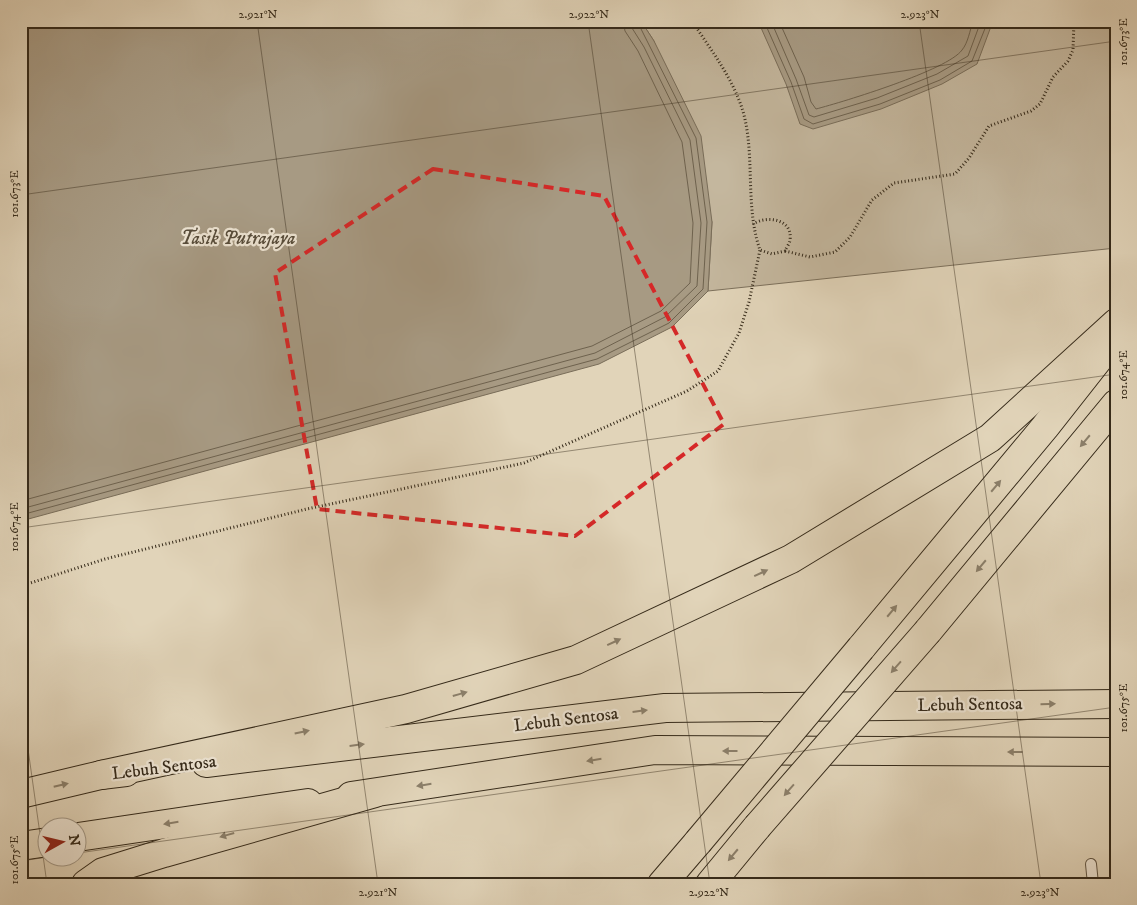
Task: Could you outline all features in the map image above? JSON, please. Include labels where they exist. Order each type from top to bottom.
[{"type":"main road","points":[[100,776],[406,709],[576,660],[791,559],[990,438],[1116,322]]},
{"type":"main road","points":[[662,884],[1045,427],[1116,337]]},
{"type":"main road","points":[[710,884],[757,827],[928,631],[1116,404]]},
{"type":"main road","name":"Lebuh Sentosa","points":[[21,794],[100,776],[665,708],[1116,704]]},
{"type":"main road","points":[[88,836],[655,750],[1116,752]]},
{"type":"main road","points":[[86,884],[103,872],[374,793]]},
{"type":"main road","points":[[21,846],[38,843]]},
{"type":"lane","points":[[1091,864],[1093,884]]},
{"type":"path","points":[[21,586],[105,559],[307,509],[524,463],[687,391],[718,371],[739,333],[749,302],[760,250],[753,224],[744,114],[728,78],[692,21]]},
{"type":"path","points":[[760,250],[772,254],[785,251],[810,257],[835,252],[850,237],[872,200],[894,183],[956,174],[990,126],[1031,111],[1040,104],[1053,77],[1068,61],[1073,50],[1074,21]]},
{"type":"path","points":[[753,224],[769,218],[779,221],[788,228],[790,240],[785,251]]},
{"type":"highlighted area","points":[[433,169],[604,196],[724,424],[575,536],[317,509],[275,273]]},
{"type":"shaded area","points":[[641,21],[1116,21],[1116,248],[708,291],[712,222],[654,41]]},
{"type":"water","name":"Tasik Putrajaya","points":[[21,21],[641,21],[654,41],[701,136],[712,222],[708,291],[672,327],[599,364],[21,521]]},
{"type":"water","points":[[758,21],[993,21],[977,64],[942,84],[881,109],[813,129],[800,124],[786,84]]}]
